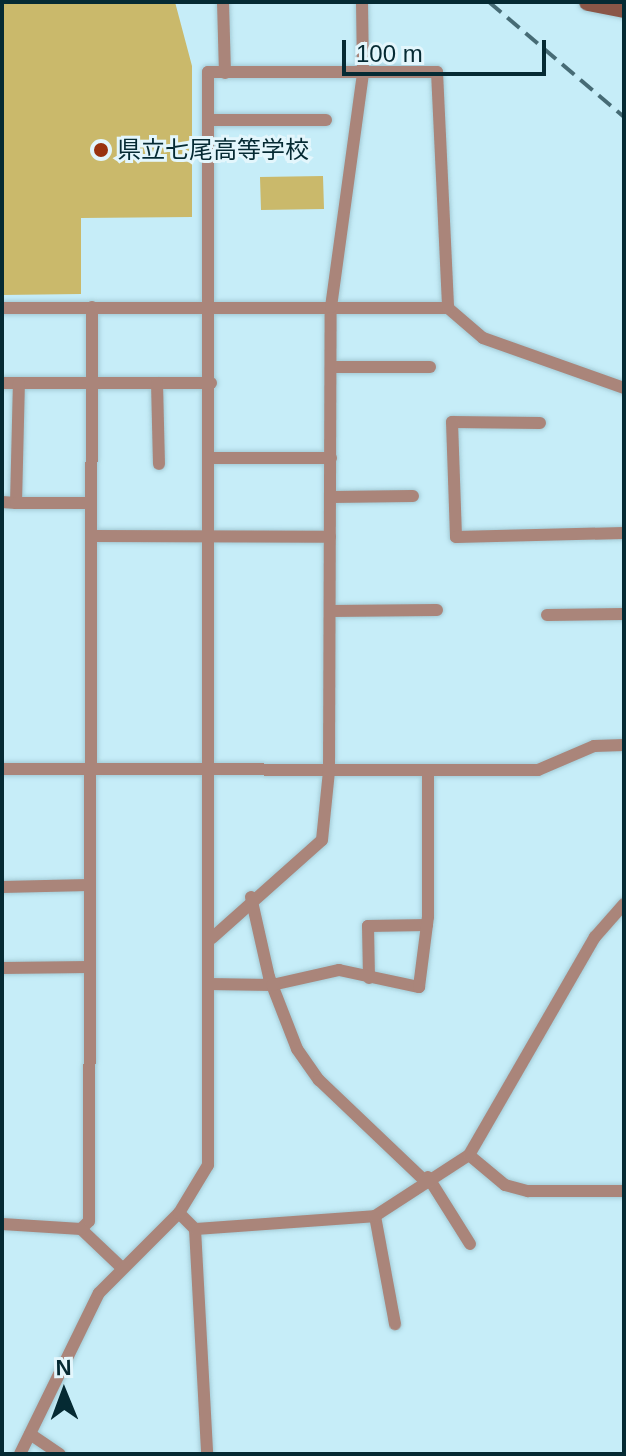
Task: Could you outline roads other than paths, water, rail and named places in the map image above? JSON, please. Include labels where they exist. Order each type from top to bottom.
[{"type":"street","points":[[223,2],[225,73]]},
{"type":"street","points":[[210,940],[251,897],[322,840],[329,771],[331,307],[363,73],[362,2]]},
{"type":"street","points":[[588,2],[624,9]]},
{"type":"street","points":[[20,1454],[99,1293],[121,1267],[179,1213],[208,1165],[211,383],[208,72],[437,72],[448,308]]},
{"type":"street","points":[[208,120],[326,120]]},
{"type":"street","points":[[81,1229],[89,1221],[92,307]]},
{"type":"street","points":[[2,308],[448,308],[483,338],[624,388]]},
{"type":"street","points":[[331,367],[430,367]]},
{"type":"street","points":[[2,383],[211,383]]},
{"type":"street","points":[[16,503],[19,383]]},
{"type":"street","points":[[157,383],[159,464]]},
{"type":"street","points":[[540,423],[452,422],[456,537],[624,533]]},
{"type":"street","points":[[211,458],[331,458]]},
{"type":"street","points":[[331,497],[413,496]]},
{"type":"street","points":[[2,502],[91,503]]},
{"type":"street","points":[[91,536],[330,537]]},
{"type":"street","points":[[330,611],[437,610]]},
{"type":"street","points":[[547,615],[624,614]]},
{"type":"street","points":[[2,769],[547,770],[594,746],[624,745]]},
{"type":"street","points":[[208,984],[272,985],[323,970],[419,987],[427,925],[428,770]]},
{"type":"street","points":[[2,887],[89,885]]},
{"type":"street","points":[[251,897],[272,985],[297,1049],[319,1080],[426,1179],[470,1244]]},
{"type":"street","points":[[195,1229],[375,1216],[426,1179],[469,1155],[595,937],[624,904]]},
{"type":"street","points":[[369,978],[368,926],[427,925]]},
{"type":"street","points":[[2,968],[90,967]]},
{"type":"street","points":[[469,1155],[505,1185],[528,1191],[624,1191]]},
{"type":"street","points":[[179,1213],[195,1229],[207,1454]]},
{"type":"street","points":[[375,1216],[395,1324]]},
{"type":"street","points":[[2,1224],[81,1229],[121,1267]]},
{"type":"street","points":[[30,1434],[60,1454]]},
{"type":"railway","points":[[489,2],[624,117]]},
{"type":"place","name":"県立七尾高等学校","points":[[101,150]]}]
